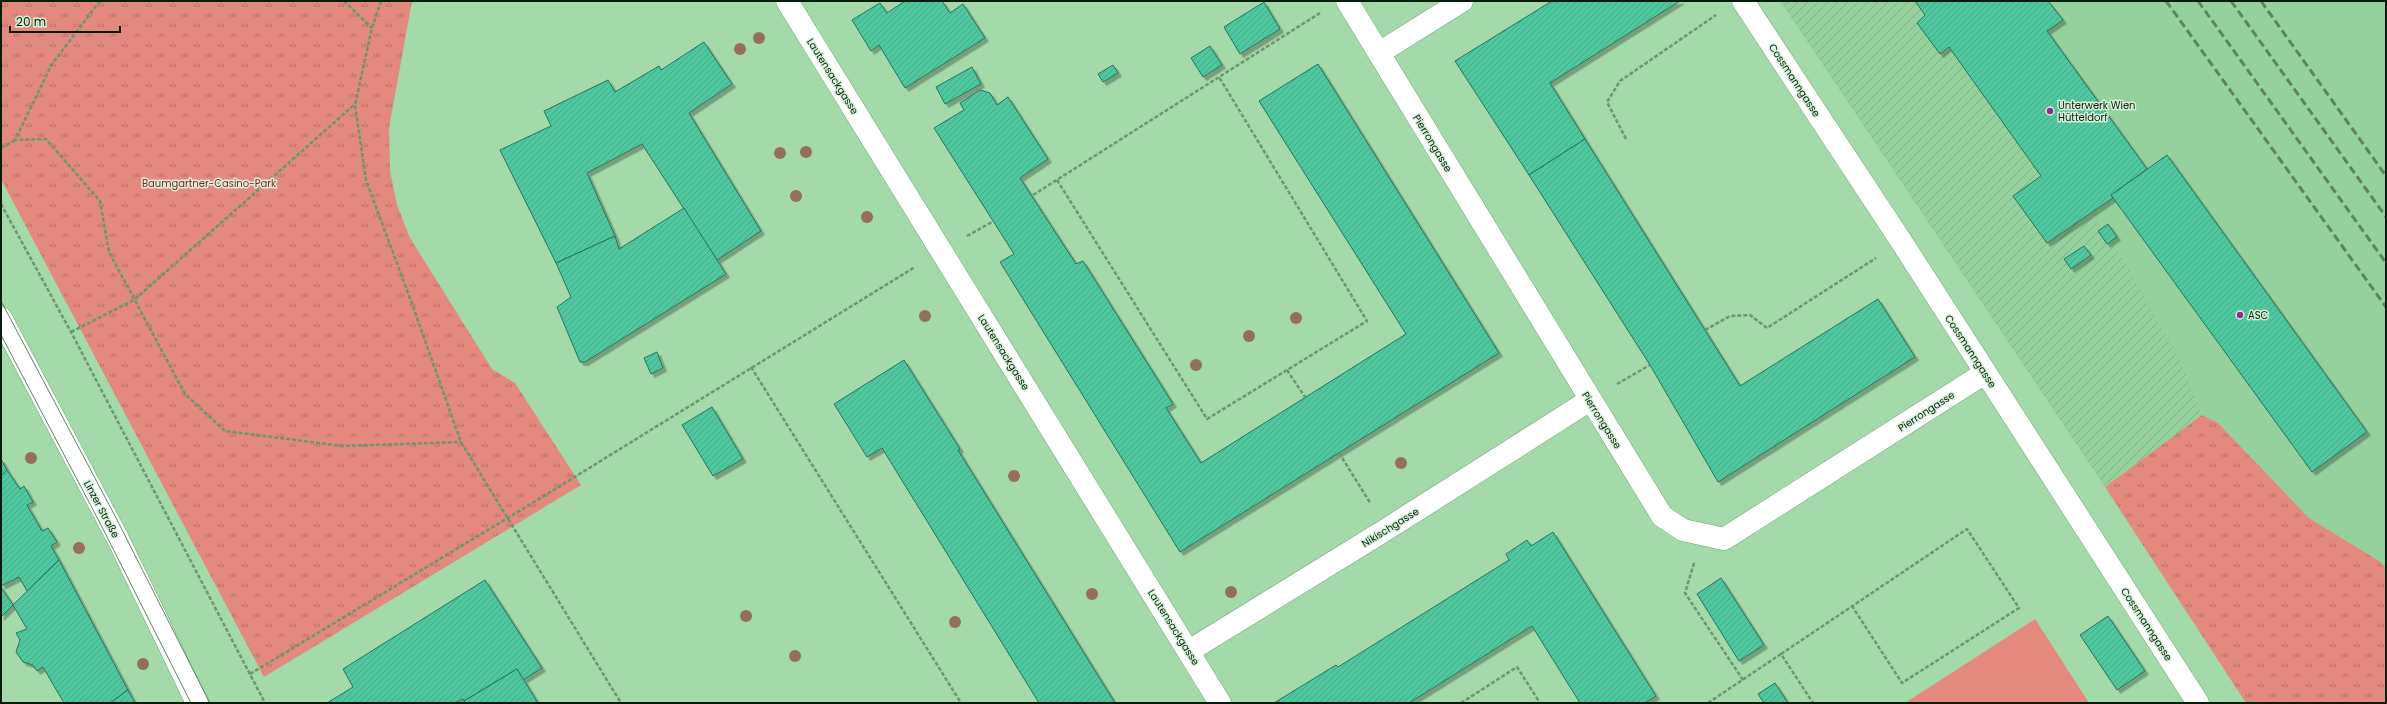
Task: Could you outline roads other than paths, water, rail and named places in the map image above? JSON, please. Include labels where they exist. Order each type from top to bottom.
[{"type":"street","name":"Lautensackgasse","points":[[787,1],[1220,703]]},
{"type":"street","name":"Pierrongasse","points":[[1346,1],[1662,516],[1683,530],[1702,536],[1724,540],[1985,373]]},
{"type":"street","points":[[1378,53],[1462,1]]},
{"type":"street","name":"Cossmanngasse","points":[[1743,1],[1901,241],[2198,703]]},
{"type":"street","name":"Linzer Straße","points":[[1,318],[118,539],[197,703]]},
{"type":"street","name":"Nikischgasse","points":[[1189,651],[1387,530],[1590,400]]},
{"type":"tram line","points":[[1,301],[114,514],[210,703]]},
{"type":"tram line","points":[[1,335],[100,523],[191,703]]},
{"type":"railway","points":[[2166,1],[2386,307]]},
{"type":"railway","points":[[2198,1],[2386,263]]},
{"type":"railway","points":[[2231,1],[2386,217]]},
{"type":"railway","points":[[2261,1],[2386,176]]},
{"type":"place","name":"Unterwerk Wien Hütteldorf","points":[[2050,111]]},
{"type":"place","name":"ASC","points":[[2240,315]]},
{"type":"park label","name":"Baumgartner-Casino-Park","points":[[209,183]]}]
